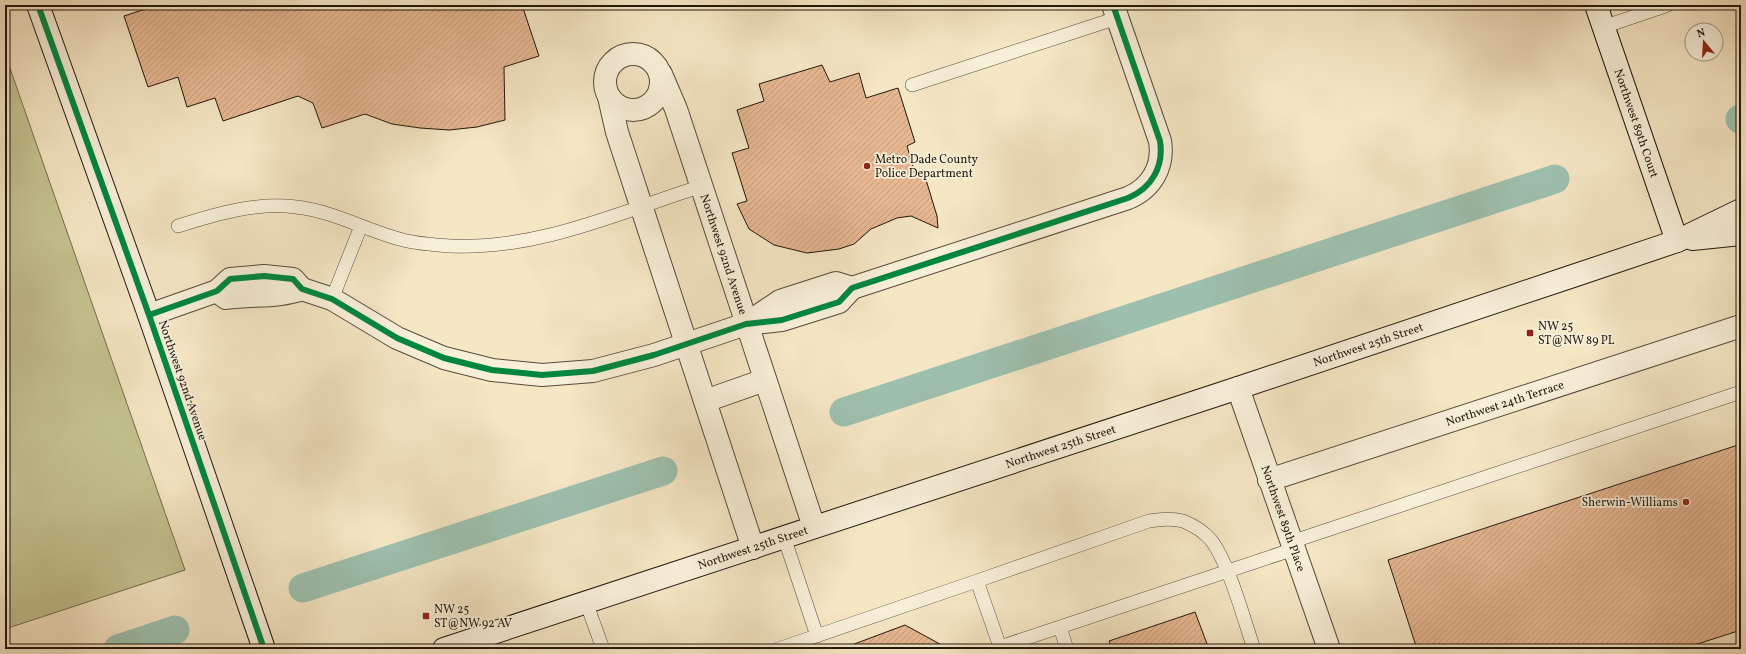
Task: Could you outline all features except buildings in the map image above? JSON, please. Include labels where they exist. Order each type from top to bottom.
[{"type":"street","name":"Northwest 92nd Avenue","points":[[38,5],[149,315],[264,649]]},
{"type":"street","name":"Northwest 89th Court","points":[[1596,5],[1677,241]]},
{"type":"street","points":[[149,315],[217,291],[230,279],[264,276],[293,279],[302,289],[332,299],[397,338],[444,358],[492,370],[542,375],[593,371],[654,355],[746,324],[780,300],[836,283],[852,288],[1128,198],[1145,188],[1153,179],[1158,168],[1161,148],[1160,140],[1115,11]]},
{"type":"street","points":[[609,97],[623,108],[631,110],[649,106],[656,100],[662,83],[661,74],[657,65],[650,58],[641,54],[631,53],[622,56],[614,61],[608,69],[605,78],[606,88],[617,132],[753,548]]},
{"type":"street","name":"Northwest 92nd Avenue","points":[[661,74],[676,109],[814,527]]},
{"type":"street","name":"Northwest 25th Street","points":[[444,649],[466,645],[586,602],[1238,388],[1677,241],[1741,210]]},
{"type":"street","name":"Northwest 25th Street","points":[[1677,241],[1741,234]]},
{"type":"street","name":"Northwest 24th Terrace","points":[[1269,480],[1741,326]]},
{"type":"street","points":[[705,401],[765,380]]},
{"type":"street","name":"Northwest 89th Place","points":[[1238,388],[1329,649]]},
{"type":"lane","points":[[1603,27],[1668,5]]},
{"type":"lane","points":[[912,85],[1115,11]]},
{"type":"lane","points":[[178,226],[228,212],[273,206],[296,207],[313,210],[403,240],[425,244],[488,246],[522,242],[555,234],[702,186]]},
{"type":"lane","points":[[332,299],[361,226]]},
{"type":"lane","points":[[977,581],[1000,648],[1227,572],[1293,546],[1741,392]]},
{"type":"lane","points":[[778,649],[1150,521],[1166,518],[1183,521],[1198,529],[1211,540],[1227,572],[1254,649]]},
{"type":"lane","points":[[784,537],[817,636]]},
{"type":"lane","points":[[586,602],[603,649]]},
{"type":"lane","points":[[1060,627],[1067,649]]},
{"type":"shaded area","points":[[5,54],[185,570],[5,629]]},
{"type":"waterway","points":[[844,412],[1555,179]]},
{"type":"waterway","points":[[303,588],[663,471]]},
{"type":"waterway","points":[[118,649],[175,630]]},
{"type":"cycle path","points":[[38,5],[149,315],[264,649]]},
{"type":"cycle path","points":[[149,315],[217,291],[230,279],[264,276],[293,279],[302,289],[332,299],[397,338],[444,358],[492,370],[542,375],[593,371],[654,355],[746,324],[782,320],[839,302],[852,288],[1128,198],[1136,194],[1150,182],[1158,167],[1160,159],[1160,141],[1113,5]]},
{"type":"place","name":"Metro Dade County Police Department","points":[[867,166]]},
{"type":"place","name":"NW 25 ST@NW 89 PL","points":[[1530,333]]},
{"type":"place","name":"Sherwin-Williams","points":[[1686,502]]},
{"type":"place","name":"NW 25 ST@NW 92 AV","points":[[426,616]]}]
